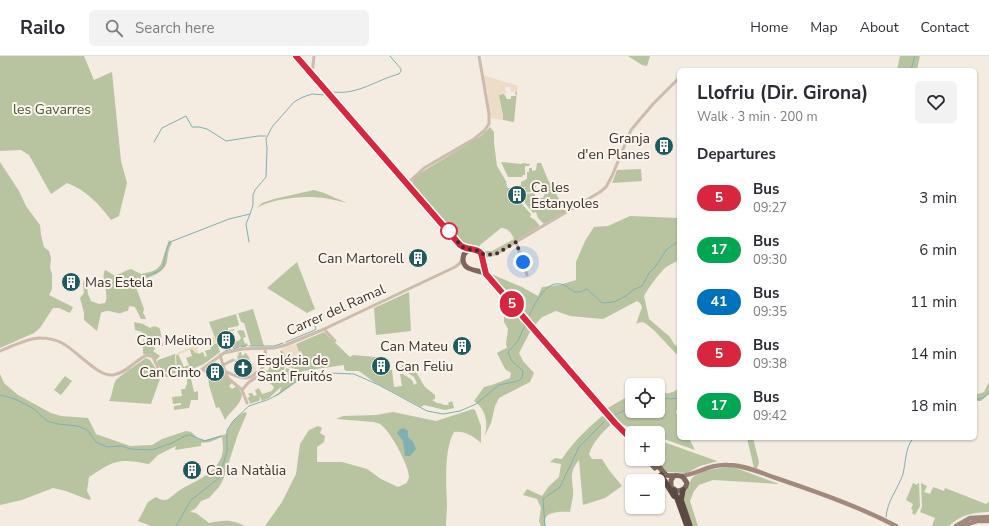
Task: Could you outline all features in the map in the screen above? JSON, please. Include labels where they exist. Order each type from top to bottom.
[{"type":"highway","points":[[665,482],[678,505],[687,526]]},
{"type":"highway","points":[[674,490],[678,505]]},
{"type":"highway","points":[[683,490],[681,500],[690,526]]},
{"type":"main road","points":[[296,56],[460,245],[464,248],[480,252],[486,274]]},
{"type":"main road","points":[[460,245],[463,262],[467,268],[481,271],[486,274],[625,435]]},
{"type":"main road","points":[[463,256],[466,251],[471,250]]},
{"type":"main road","points":[[474,270],[479,268],[483,260]]},
{"type":"main road","points":[[619,428],[625,434]]},
{"type":"main road","points":[[658,466],[666,475],[674,476],[692,474],[706,468],[722,464],[743,467],[810,490],[896,526]]},
{"type":"main road","points":[[653,466],[660,474]]},
{"type":"main road","points":[[665,478],[670,482],[671,487],[677,491],[683,490],[686,487],[692,474]]},
{"type":"main road","points":[[670,482],[674,476]]},
{"type":"main road","points":[[681,476],[687,483]]},
{"type":"main road","points":[[956,526],[970,518],[989,517]]},
{"type":"main road","points":[[962,526],[977,521],[989,521]]},
{"type":"street","points":[[312,74],[314,56]]},
{"type":"street","points":[[407,184],[424,168],[474,139],[484,131],[489,124],[489,114],[479,56]]},
{"type":"street","points":[[483,260],[486,256],[492,255],[516,242],[596,195],[606,186],[631,130],[653,104],[677,80]]},
{"type":"street","points":[[516,242],[527,275]]},
{"type":"street","points":[[480,252],[485,255],[492,255]]},
{"type":"street","name":"Carrer del Ramal","points":[[220,355],[242,349],[274,348],[286,345],[324,329],[455,267],[460,263],[463,256]]},
{"type":"street","points":[[455,267],[460,266],[467,268]]},
{"type":"street","points":[[324,329],[335,341]]},
{"type":"street","points":[[0,351],[37,338],[41,338],[58,341],[108,375],[124,371],[142,357],[150,355],[154,358],[163,375],[170,377],[188,376],[202,369],[220,355],[229,379],[242,390],[247,403]]},
{"type":"street","points":[[242,390],[249,382],[258,377],[258,374],[265,362],[265,348]]},
{"type":"street","points":[[202,369],[209,371],[223,366],[233,360]]},
{"type":"street","points":[[226,372],[239,378],[246,378],[255,374],[262,368]]},
{"type":"green space","name":"les Gavarres","points":[[0,56],[84,56],[94,80],[112,72],[121,161],[127,183],[119,216],[111,220],[92,198],[80,189],[67,183],[51,194],[29,155],[21,150],[0,151]]},
{"type":"green space","points":[[628,56],[650,56],[647,66],[642,65]]},
{"type":"green space","points":[[900,56],[920,56],[917,68],[897,68]]},
{"type":"green space","points":[[517,91],[514,122],[503,120],[498,95],[504,94],[507,99],[511,99],[511,96],[516,96],[515,92]]},
{"type":"green space","points":[[490,127],[494,132],[497,166],[506,181],[507,187],[510,189],[510,200],[517,200],[520,202],[531,214],[530,217],[540,226],[504,248],[492,254],[487,254],[483,252],[492,251],[514,239],[509,231],[501,228],[480,245],[479,248],[465,246],[414,187],[412,181],[420,173],[481,136]]},
{"type":"green space","points":[[0,162],[19,191],[26,206],[40,225],[44,247],[49,251],[51,258],[50,268],[52,274],[52,289],[49,295],[73,307],[70,313],[59,308],[53,308],[40,328],[34,333],[0,348]]},
{"type":"green space","points":[[501,162],[530,164],[529,166],[525,166],[525,175],[522,177],[508,177]]},
{"type":"green space","points":[[537,163],[541,163],[548,180],[566,211],[544,224],[538,218],[536,212],[533,213],[525,203],[524,194],[535,193],[535,197],[543,198],[545,193],[543,185],[536,185],[535,191],[524,193],[525,187],[513,190],[513,188],[521,185],[521,182],[527,179],[527,172],[529,172],[529,168],[532,168],[532,171],[536,170]]},
{"type":"green space","points":[[641,169],[642,181],[612,183],[617,170]]},
{"type":"green space","points":[[314,190],[347,203],[321,198],[297,197],[270,202],[256,209],[262,203],[274,199]]},
{"type":"green space","points":[[630,216],[677,218],[677,261],[665,268],[644,296],[649,319],[670,337],[677,346],[677,354],[646,324],[640,322],[636,324],[642,307],[637,301],[603,319],[570,316],[556,311],[542,317],[534,326],[491,274],[522,287],[538,296],[542,287],[559,285],[576,280],[576,262],[585,241],[594,227],[608,226]]},
{"type":"green space","points":[[169,240],[172,243],[165,266],[155,275],[139,282],[138,286],[136,287],[146,319],[141,319],[135,307],[129,306],[128,311],[121,313],[108,311],[101,313],[97,331],[84,320],[84,313],[80,298],[84,293],[84,279],[86,279],[88,294],[91,301],[99,304],[105,303],[105,270],[115,275],[131,269],[141,274],[155,270],[161,264]]},
{"type":"green space","points":[[297,262],[315,309],[307,313],[267,288]]},
{"type":"green space","points":[[409,292],[411,331],[376,335],[374,308]]},
{"type":"green space","points":[[508,307],[531,330],[519,353],[523,361],[534,373],[530,382],[499,398],[495,406],[491,423],[484,437],[486,422],[484,412],[474,401],[484,387],[510,378],[511,373],[505,369],[497,353],[507,348],[506,344],[508,329],[504,322],[504,314]]},
{"type":"green space","points":[[253,309],[264,346],[251,346],[244,323],[241,322],[238,313]]},
{"type":"green space","points":[[236,314],[239,324],[238,326],[228,328],[228,331],[235,330],[222,334],[223,338],[220,340],[221,345],[218,346],[220,352],[204,364],[177,374],[176,356],[178,354],[184,367],[189,365],[186,358],[192,356],[190,350],[192,348],[195,353],[197,352],[198,354],[203,352],[205,357],[207,356],[205,351],[211,349],[210,346],[217,343],[209,322]]},
{"type":"green space","points":[[134,322],[143,324],[150,328],[158,327],[160,329],[163,346],[159,346],[152,341],[155,349],[153,351],[160,356],[156,360],[150,354],[143,354],[143,339],[147,343],[148,340],[142,332],[135,330]]},
{"type":"green space","points":[[237,331],[244,331],[246,337],[243,338],[245,344],[247,343],[248,346],[233,348],[230,340],[233,339],[234,342],[240,340],[241,338]]},
{"type":"green space","points":[[324,332],[350,357],[353,355],[387,358],[387,361],[375,363],[375,369],[379,370],[381,373],[386,370],[392,370],[394,387],[402,386],[400,374],[403,374],[412,380],[414,385],[417,383],[414,377],[404,370],[399,372],[398,368],[402,367],[402,363],[404,362],[405,366],[415,371],[425,387],[435,395],[435,399],[432,400],[443,405],[449,405],[448,403],[452,401],[454,408],[445,410],[424,405],[421,407],[374,382],[359,371],[346,371],[344,369],[344,365],[303,371],[297,382],[277,396],[274,396],[280,392],[281,387],[269,398],[262,401],[259,395],[259,401],[249,404],[250,403],[247,399],[250,396],[248,394],[252,393],[254,396],[257,395],[255,390],[259,388],[262,394],[272,391],[274,387],[269,382],[281,375],[286,376],[288,381],[288,375],[285,374],[286,368],[298,372],[299,370],[285,366],[283,373],[269,380],[261,378],[267,373],[264,369],[268,371],[271,366],[270,361],[282,357],[280,350],[284,352],[287,361],[295,364],[294,362],[301,360],[303,357],[296,344]]},
{"type":"green space","points":[[241,352],[242,356],[246,353],[249,357],[249,362],[244,362],[238,365],[234,361],[238,359],[238,353]]},
{"type":"green space","points":[[175,354],[176,374],[162,370],[157,362],[158,360]]},
{"type":"green space","points":[[146,358],[150,360],[161,376],[151,404],[109,401],[116,380]]},
{"type":"green space","points":[[219,373],[222,375],[224,373],[232,383],[229,386],[232,389],[237,386],[242,394],[240,401],[225,420],[219,407],[216,408],[209,385],[208,376],[212,374],[213,376]]},
{"type":"green space","points":[[0,374],[4,383],[18,395],[51,413],[61,416],[88,418],[96,434],[130,446],[152,445],[162,439],[186,431],[191,432],[199,439],[205,440],[226,434],[236,418],[242,413],[247,413],[238,434],[223,480],[219,487],[209,498],[201,501],[196,508],[190,512],[196,513],[209,523],[227,521],[236,522],[245,526],[151,526],[138,521],[148,502],[156,497],[161,500],[165,500],[171,497],[203,477],[218,464],[222,455],[222,437],[210,442],[201,443],[201,446],[175,450],[176,446],[158,455],[149,464],[123,461],[111,464],[89,477],[87,491],[91,499],[89,500],[66,491],[53,488],[22,500],[0,505]]},
{"type":"green space","points":[[65,376],[72,381],[61,395],[54,390]]},
{"type":"green space","points":[[187,379],[191,379],[194,392],[198,391],[198,400],[191,400],[189,408],[174,410],[174,406],[181,405],[181,403],[173,404],[172,397],[182,396],[181,389],[186,389]]},
{"type":"green space","points":[[989,382],[989,394],[981,401],[977,401],[977,394],[984,392]]},
{"type":"green space","points":[[677,389],[677,440],[690,440],[695,450],[665,439],[665,426],[626,426],[621,424],[606,409],[625,398],[625,418],[665,418],[665,393],[669,393]]},
{"type":"green space","points":[[473,409],[475,410],[481,426],[481,443],[472,436],[462,432],[454,432],[451,439],[446,467],[446,526],[265,526],[282,502],[296,474],[300,444],[309,430],[318,426],[322,428],[320,433],[325,436],[324,442],[317,447],[317,462],[342,462],[367,469],[381,479],[398,487],[407,483],[409,477],[406,465],[389,433],[379,424],[374,422],[336,419],[343,416],[376,415],[393,412],[436,421]]},
{"type":"green space","points":[[602,416],[612,424],[599,437],[589,454],[592,459],[602,459],[622,486],[605,498],[583,505],[579,460],[575,465],[572,474],[573,496],[570,512],[552,513],[546,517],[546,526],[541,526],[539,521],[541,508],[537,499],[523,495],[527,489],[542,496],[549,486],[559,477],[561,464],[550,462],[555,458],[562,459],[580,436]]},
{"type":"green space","points":[[747,440],[754,440],[759,462],[757,469],[754,468]]},
{"type":"green space","points":[[665,442],[718,461],[700,466],[687,473],[667,472],[661,466],[665,466]]},
{"type":"green space","points":[[729,467],[736,468],[779,484],[713,480],[699,485],[694,491],[690,501],[698,526],[693,526],[683,499],[692,478],[705,471]]},
{"type":"green space","points":[[913,483],[917,485],[919,483],[920,506],[915,515],[912,513],[913,510],[911,509],[913,504],[906,500]]},
{"type":"green space","points":[[921,483],[927,486],[924,492],[930,494],[933,487],[944,491],[945,488],[986,504],[989,502],[989,512],[968,515],[958,519],[949,526],[932,526],[935,518],[920,512],[922,507]]},
{"type":"sand","points":[[215,336],[217,343],[209,347],[207,343],[197,347],[198,352],[195,353],[192,349],[175,356],[175,354]]},
{"type":"shaded area","points":[[483,75],[518,86],[517,91],[511,92],[510,87],[505,87],[506,93],[499,95],[503,120],[491,118],[487,94],[489,93],[486,91]]},
{"type":"shaded area","points":[[296,344],[302,360],[294,362],[295,364],[292,365],[292,363],[290,364],[286,361],[284,352],[281,349]]},
{"type":"shaded area","points":[[237,359],[235,361],[238,364],[244,362],[237,366],[241,372],[249,369],[249,365],[254,363],[256,370],[255,373],[242,377],[236,366],[237,365],[234,361],[230,360]]},
{"type":"water","points":[[404,428],[408,431],[408,437],[413,442],[416,449],[410,456],[405,456],[403,441],[397,433],[400,429]]},
{"type":"waterway","points":[[334,92],[359,89],[399,74],[401,69],[390,56]]},
{"type":"waterway","points":[[912,68],[915,56]]},
{"type":"waterway","points":[[117,279],[135,281],[159,271],[163,267],[167,248],[170,242],[229,219],[250,214],[255,190],[266,177],[266,139],[272,127],[294,102],[303,97],[312,94],[326,95],[328,97]]},
{"type":"waterway","points":[[154,142],[162,128],[186,116],[192,127],[207,129],[226,141],[266,136]]},
{"type":"waterway","points":[[249,242],[246,224],[250,214]]},
{"type":"waterway","points":[[529,315],[542,293],[552,285],[558,284],[564,285],[576,292],[587,289],[602,303],[614,302],[642,286],[649,273],[655,267],[666,250],[677,242]]},
{"type":"waterway","points":[[286,342],[315,330],[316,328],[314,325]]},
{"type":"waterway","points":[[176,526],[191,500],[219,478],[227,451],[227,430],[233,421],[249,406],[277,395],[296,381],[310,376],[330,373],[354,374],[379,385],[427,411],[443,414],[460,411],[476,404],[499,385],[518,381],[522,378],[523,371],[511,360],[508,352],[518,341],[525,325]]},
{"type":"waterway","points":[[249,346],[274,346],[283,343]]},
{"type":"waterway","points":[[241,347],[246,346]]},
{"type":"waterway","points":[[233,349],[239,347]]},
{"type":"waterway","points":[[225,351],[231,349]]},
{"type":"waterway","points":[[977,400],[983,398],[989,393]]},
{"type":"waterway","points":[[0,395],[15,399],[25,404],[34,409],[47,421],[58,424],[78,426],[85,429],[96,442],[107,447],[122,446],[130,449],[152,450],[172,443],[185,436],[190,435],[205,441],[221,436]]},
{"type":"waterway","points":[[665,398],[677,398]]},
{"type":"waterway","points":[[615,415],[625,410]]},
{"type":"waterway","points":[[545,526],[543,499],[560,487],[579,447],[605,421]]},
{"type":"waterway","points":[[886,517],[890,500],[903,474],[907,451],[912,440]]},
{"type":"bus line","name":"5","points":[[296,56],[460,245],[481,253],[483,256],[483,267],[486,274],[625,433]]},
{"type":"place","name":"Granja d'en Planes","points":[[664,146]]},
{"type":"place","name":"Ca les Estanyoles","points":[[517,195]]},
{"type":"place","name":"Can Martorell","points":[[418,258]]},
{"type":"place","name":"Mas Estela","points":[[71,282]]},
{"type":"place","name":"Can Meliton","points":[[226,340]]},
{"type":"place","name":"Can Mateu","points":[[462,346]]},
{"type":"place","name":"Can Feliu","points":[[381,366]]},
{"type":"place","name":"Església de Sant Fruitós","points":[[243,368]]},
{"type":"place","name":"Can Cinto","points":[[215,372]]},
{"type":"place","name":"Ca la Natàlia","points":[[192,470]]},
{"type":"route","points":[[449,231],[462,247],[479,251],[485,255],[496,254],[516,242],[523,262]]}]
